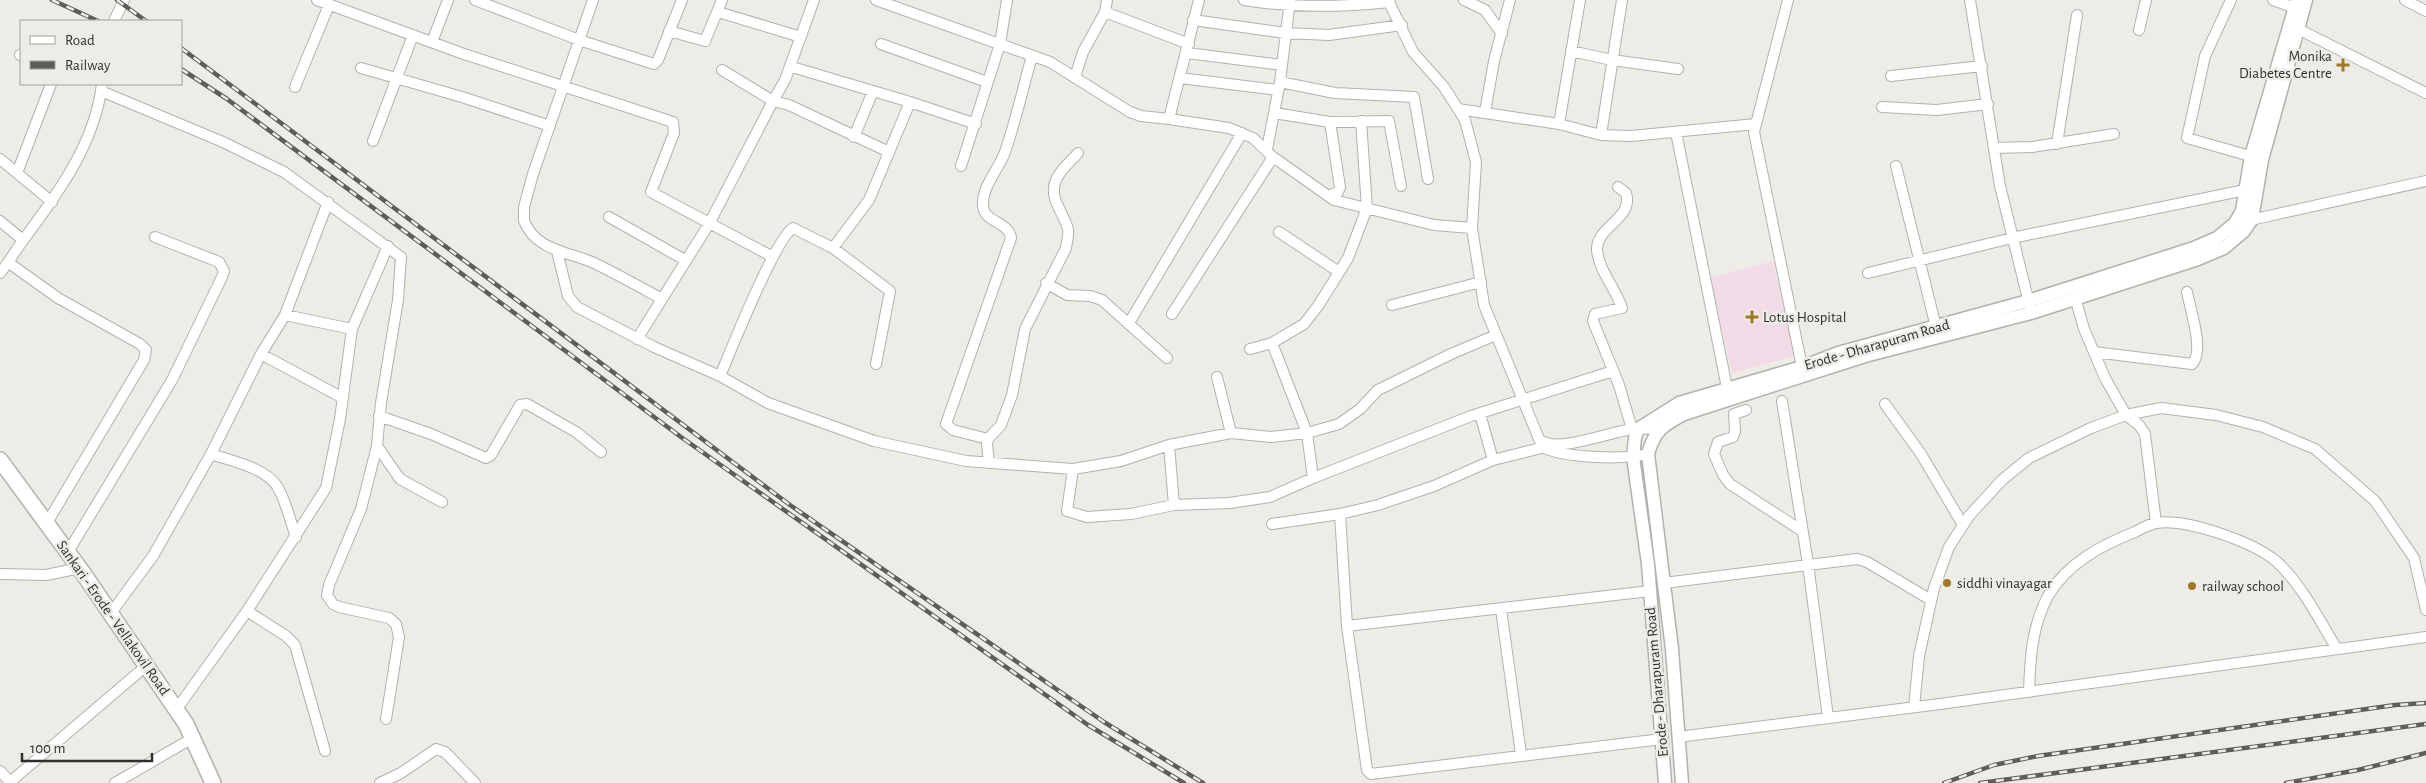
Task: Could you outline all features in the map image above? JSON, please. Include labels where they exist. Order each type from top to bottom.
[{"type":"highway","name":"Sankari - Erode - Vellakovil Road","points":[[0,460],[80,568],[186,724],[191,739],[213,783]]},
{"type":"main road","points":[[2235,223],[2242,211],[2245,190],[2257,158],[2306,0]]},
{"type":"main road","points":[[2252,220],[2257,158],[2296,4]]},
{"type":"main road","name":"Erode - Dharapuram Road","points":[[1666,783],[1650,591],[1633,457],[1635,429],[1679,403],[1802,367],[1838,353],[1936,327],[2075,297],[2198,259],[2224,248],[2244,231],[2252,220]]},
{"type":"main road","name":"Erode - Dharapuram Road","points":[[1660,429],[1684,414],[1865,356],[2030,307],[2194,248],[2217,238],[2235,223]]},
{"type":"main road","points":[[1648,454],[1653,437],[1660,429]]},
{"type":"main road","name":"Erode - Dharapuram Road","points":[[1648,454],[1672,649],[1682,783]]},
{"type":"street","points":[[114,20],[124,0]]},
{"type":"street","points":[[317,0],[329,5],[342,4],[432,42],[673,123],[674,133],[651,191],[773,257]]},
{"type":"street","points":[[432,42],[448,0]]},
{"type":"street","points":[[475,0],[579,40],[654,64],[670,31],[679,1]]},
{"type":"street","points":[[593,0],[533,174],[523,218],[525,225],[532,233],[557,251],[593,262],[662,299]]},
{"type":"street","points":[[670,31],[705,40],[722,0]]},
{"type":"street","points":[[637,340],[709,224],[772,101],[792,67],[814,0]]},
{"type":"street","points":[[876,0],[1000,44],[1063,69],[1109,101],[1130,112],[1229,128],[1242,133],[1334,200],[1434,225],[1472,228]]},
{"type":"street","points":[[961,166],[1000,44],[1007,0]]},
{"type":"street","points":[[1075,77],[1090,36],[1105,12],[1107,0]]},
{"type":"street","points":[[1169,119],[1199,0]]},
{"type":"street","points":[[1244,0],[1267,4],[1290,2],[1323,3],[1347,7],[1389,1],[1402,25],[1413,52],[1444,87],[1465,120],[1476,162],[1472,228],[1484,305],[1523,400],[1544,444],[1570,455],[1633,457],[1648,454]]},
{"type":"street","points":[[1464,0],[1485,10],[1502,34]]},
{"type":"street","points":[[1485,112],[1494,62],[1510,0]]},
{"type":"street","points":[[1559,124],[1580,0]]},
{"type":"street","points":[[1601,135],[1622,0]]},
{"type":"street","points":[[1788,0],[1754,132],[1802,367]]},
{"type":"street","points":[[1970,0],[1994,148],[2012,238],[2030,307]]},
{"type":"street","points":[[2139,30],[2146,0]]},
{"type":"street","points":[[2231,0],[2205,56],[2187,138],[2257,158]]},
{"type":"street","points":[[2272,0],[2296,4]]},
{"type":"street","points":[[2405,0],[2426,11]]},
{"type":"street","points":[[1172,314],[1270,153],[1290,2]]},
{"type":"street","points":[[295,87],[329,5]]},
{"type":"street","points":[[718,12],[801,37]]},
{"type":"street","points":[[1105,12],[1188,49],[1282,65]]},
{"type":"street","points":[[2056,144],[2077,15]]},
{"type":"street","points":[[1193,20],[1285,33],[1329,35],[1402,25]]},
{"type":"street","points":[[2298,29],[2426,93]]},
{"type":"street","points":[[373,141],[398,79],[413,35]]},
{"type":"street","points":[[881,44],[987,82]]},
{"type":"street","points":[[1571,51],[1612,60],[1678,69]]},
{"type":"street","points":[[988,439],[953,430],[946,424],[1011,238],[1008,230],[987,216],[982,203],[986,189],[1005,152],[1032,56]]},
{"type":"street","points":[[1891,76],[1982,66]]},
{"type":"street","points":[[792,67],[976,124]]},
{"type":"street","points":[[362,68],[462,97],[550,126]]},
{"type":"street","points":[[722,70],[772,101],[788,105],[889,152]]},
{"type":"street","points":[[1180,78],[1279,86],[1335,93],[1414,97],[1428,179]]},
{"type":"street","points":[[17,173],[51,85]]},
{"type":"street","points":[[0,273],[52,202],[91,132],[100,106],[102,87],[252,156],[298,180],[398,253],[401,262],[398,300],[379,416],[377,446],[361,509],[329,585],[327,595],[332,604],[389,618],[398,628],[386,719]]},
{"type":"street","points":[[854,137],[873,91]]},
{"type":"street","points":[[834,248],[869,200],[910,102]]},
{"type":"street","points":[[1882,107],[1937,110],[1988,104]]},
{"type":"street","points":[[1458,109],[1559,124],[1601,135],[1631,136],[1756,124]]},
{"type":"street","points":[[1274,113],[1330,122],[1389,121],[1400,186]]},
{"type":"street","points":[[1250,349],[1272,343],[1304,324],[1348,258],[1367,208],[1361,121]]},
{"type":"street","points":[[1328,196],[1338,192],[1340,187],[1330,122]]},
{"type":"street","points":[[1676,132],[1727,388]]},
{"type":"street","points":[[1129,323],[1242,133]]},
{"type":"street","points":[[1994,148],[2056,144],[2114,134]]},
{"type":"street","points":[[989,463],[986,447],[988,439],[998,430],[1004,417],[1016,380],[1024,329],[1066,248],[1069,236],[1067,226],[1055,200],[1054,189],[1056,180],[1078,153]]},
{"type":"street","points":[[0,159],[52,202]]},
{"type":"street","points":[[1896,166],[1936,327]]},
{"type":"street","points":[[2235,223],[2426,181]]},
{"type":"street","points":[[1618,187],[1626,193],[1627,204],[1618,219],[1601,237],[1597,250],[1622,308],[1595,314],[1592,319],[1635,429]]},
{"type":"street","points":[[1868,273],[1920,262],[2012,238],[2245,190]]},
{"type":"street","points":[[111,613],[153,556],[211,454],[261,354],[284,315],[328,202]]},
{"type":"street","points":[[609,217],[685,260]]},
{"type":"street","points":[[0,221],[23,240]]},
{"type":"street","points":[[720,376],[773,257],[793,228],[834,248],[890,291],[876,364]]},
{"type":"street","points":[[1279,232],[1339,272]]},
{"type":"street","points":[[68,552],[172,380],[224,270],[220,262],[154,237]]},
{"type":"street","points":[[176,710],[247,611],[326,488],[343,398],[352,329],[388,246]]},
{"type":"street","points":[[557,251],[568,296],[572,303],[637,340],[686,363],[720,376],[768,403],[874,441],[932,455],[989,463],[1074,469],[1122,462],[1168,444],[1230,433],[1271,437],[1307,433],[1339,424],[1360,409],[1378,390],[1444,357],[1496,334]]},
{"type":"street","points":[[8,263],[58,298],[140,344],[146,350],[144,360],[47,524]]},
{"type":"street","points":[[1392,305],[1480,282]]},
{"type":"street","points":[[1046,284],[1067,295],[1090,296],[1102,300],[1167,358]]},
{"type":"street","points":[[2094,352],[2192,364],[2197,357],[2198,345],[2187,292]]},
{"type":"street","points":[[2075,297],[2084,329],[2126,415],[2145,434],[2156,523]]},
{"type":"street","points":[[284,315],[352,329]]},
{"type":"street","points":[[1272,343],[1307,433],[1313,478]]},
{"type":"street","points":[[261,354],[343,398]]},
{"type":"street","points":[[1074,469],[1067,510],[1087,517],[1131,514],[1174,505],[1229,503],[1270,497],[1313,478],[1480,414],[1613,371]]},
{"type":"street","points":[[1217,377],[1230,433]]},
{"type":"street","points":[[1782,400],[1808,564],[1828,717]]},
{"type":"street","points":[[379,416],[431,434],[486,458],[494,450],[517,408],[520,405],[527,404],[576,432],[601,452]]},
{"type":"street","points":[[1884,404],[1921,454],[1963,526]]},
{"type":"street","points":[[1914,707],[1919,656],[1931,600],[1949,547],[1963,526],[2002,480],[2029,458],[2090,428],[2126,415],[2162,408],[2216,415],[2263,427],[2315,449],[2375,501],[2414,558],[2426,610]]},
{"type":"street","points":[[1746,410],[1734,414],[1735,432],[1733,437],[1718,442],[1715,447],[1714,454],[1722,475],[1735,489],[1802,530]]},
{"type":"street","points":[[1480,414],[1493,460]]},
{"type":"street","points":[[1272,524],[1340,514],[1378,505],[1434,486],[1493,460],[1544,444],[1591,439],[1635,429],[1660,429]]},
{"type":"street","points":[[1168,444],[1174,505]]},
{"type":"street","points":[[377,446],[400,478],[442,502]]},
{"type":"street","points":[[211,454],[252,469],[270,479],[282,498],[296,537]]},
{"type":"street","points":[[1340,514],[1347,626],[1368,772],[1375,775],[1521,754],[1662,739]]},
{"type":"street","points":[[2029,692],[2030,657],[2035,628],[2049,595],[2075,565],[2103,545],[2156,523],[2197,526],[2244,541],[2276,562],[2302,592],[2337,649]]},
{"type":"street","points":[[1664,583],[1857,559],[1867,562],[1931,600]]},
{"type":"street","points":[[0,574],[46,575],[80,568]]},
{"type":"street","points":[[1347,626],[1650,591]]},
{"type":"street","points":[[1501,609],[1521,754]]},
{"type":"street","points":[[247,611],[286,636],[295,645],[325,751]]},
{"type":"street","points":[[1678,737],[2029,692],[2426,637]]},
{"type":"street","points":[[0,771],[11,782],[146,666]]},
{"type":"street","points":[[115,783],[191,739]]},
{"type":"street","points":[[380,783],[400,773],[436,749],[445,752],[475,783]]},
{"type":"shaded area","name":"Lotus Hospital","points":[[1773,261],[1795,356],[1732,373],[1710,278]]},
{"type":"railway","points":[[52,0],[96,20]]},
{"type":"railway","points":[[117,0],[145,20]]},
{"type":"railway","points":[[182,49],[790,505],[1104,722],[1203,783]]},
{"type":"railway","points":[[182,70],[227,99],[681,437],[1088,725],[1184,783]]},
{"type":"railway","points":[[1944,783],[1994,765],[2038,756],[2395,705],[2426,703]]},
{"type":"railway","points":[[1980,783],[2426,724]]},
{"type":"railway","points":[[2286,783],[2358,770],[2426,753]]},
{"type":"place","name":"Monika Diabetes Centre","points":[[2343,65]]},
{"type":"place","name":"Lotus Hospital","points":[[1752,317]]},
{"type":"place","name":"siddhi vinayagar","points":[[1947,583]]},
{"type":"place","name":"railway school","points":[[2192,586]]}]
